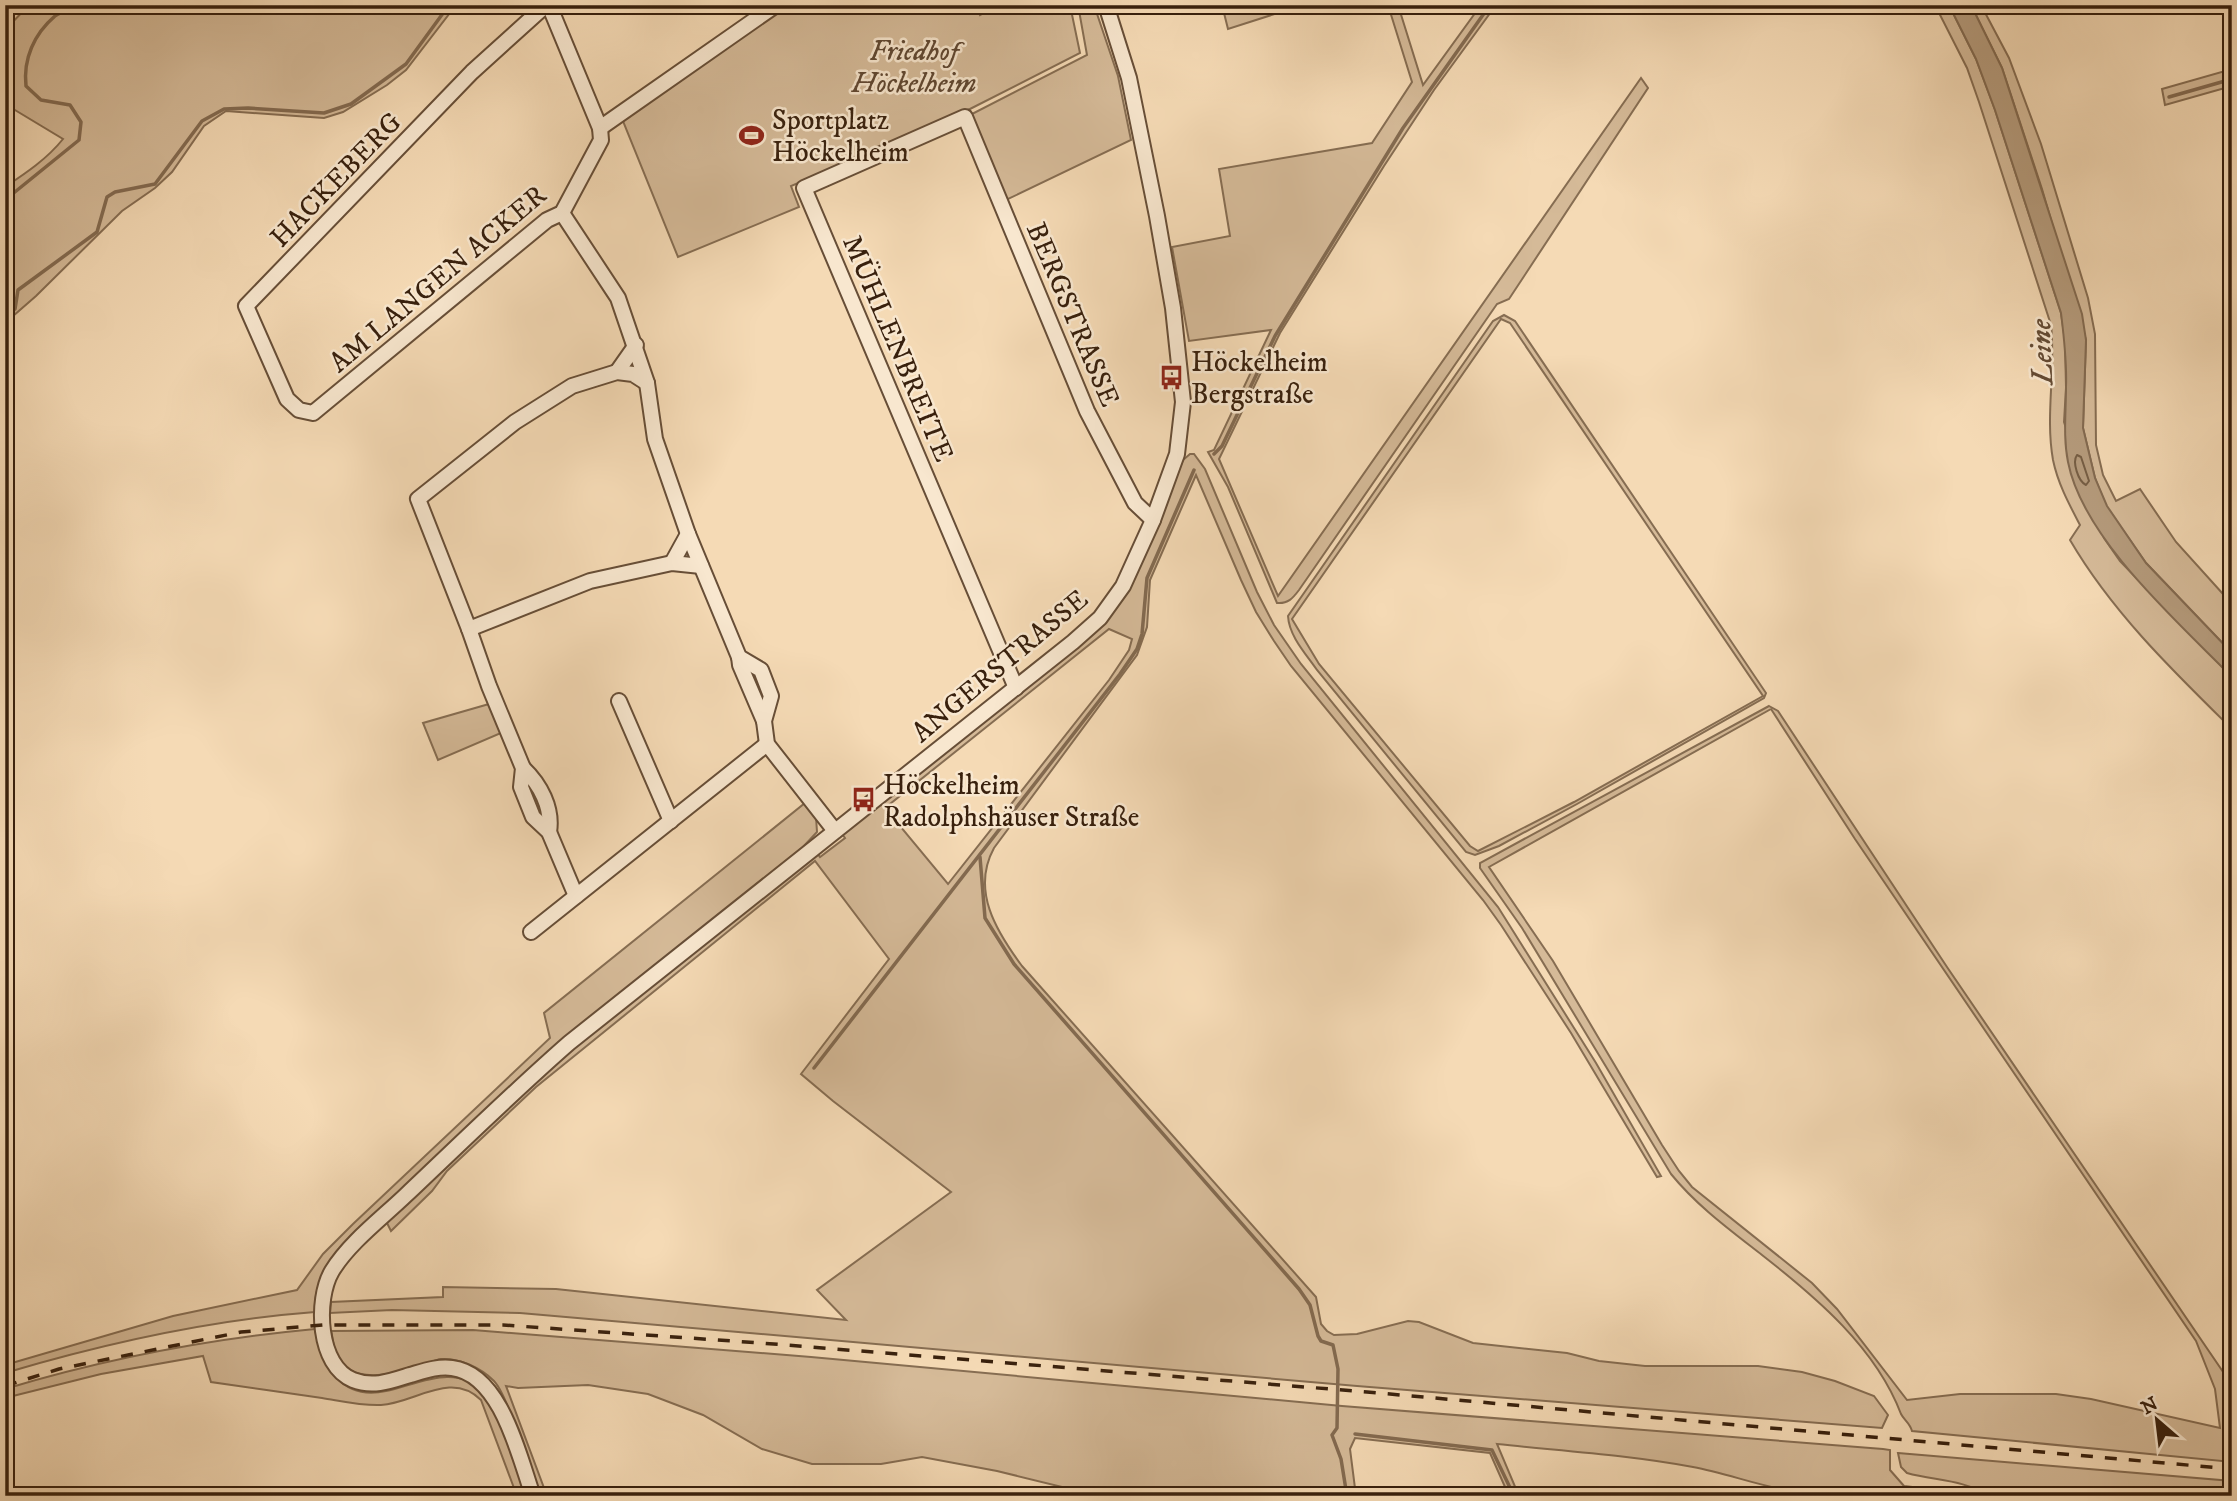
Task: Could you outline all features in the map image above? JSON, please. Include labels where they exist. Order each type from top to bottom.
[{"type":"street","points":[[547,5],[600,128],[776,5]]},
{"type":"street","name":"HACKEBERG","points":[[299,410],[287,399],[246,306],[472,72],[547,5]]},
{"type":"street","name":"ANGERSTRASSE","points":[[533,1496],[499,1404],[482,1381],[452,1368],[433,1369],[378,1384],[352,1380],[332,1362],[327,1349],[321,1300],[332,1272],[358,1240],[519,1087],[569,1043],[1016,688],[1100,618],[1123,586],[1153,520],[1177,454],[1184,402],[1173,308],[1132,90],[1106,5]]},
{"type":"street","name":"BERGSTRASSE","points":[[965,117],[1087,411],[1135,503],[1153,520]]},
{"type":"street","name":"MÜHLENBREITE","points":[[965,117],[804,188],[1016,688]]},
{"type":"street","name":"AM LANGEN ACKER","points":[[299,410],[313,413],[547,220],[562,213],[601,140],[600,128]]},
{"type":"street","points":[[562,213],[618,298],[647,383],[655,439],[688,534],[739,657],[761,670],[771,696],[764,722],[767,744],[835,831]]},
{"type":"street","points":[[617,372],[636,345]]},
{"type":"street","points":[[576,896],[549,832],[533,817],[522,787],[523,768],[418,499],[527,415],[572,386],[617,372],[633,374],[647,383]]},
{"type":"street","points":[[671,564],[688,534]]},
{"type":"street","points":[[469,629],[590,581],[671,564],[701,566]]},
{"type":"street","points":[[619,701],[671,821]]},
{"type":"street","points":[[531,932],[767,744]]},
{"type":"green space","points":[[29,5],[456,5],[406,70],[343,112],[324,118],[226,111],[204,126],[172,172],[155,188],[122,211],[5,323],[5,187],[43,159],[63,139],[5,104],[5,30]]},
{"type":"green space","name":"Sportplatz Höckelheim","points":[[788,5],[975,5],[980,15],[998,5],[1070,5],[1080,53],[968,110],[791,186],[799,207],[678,257],[623,121]]},
{"type":"green space","points":[[1078,5],[1094,5],[1118,76],[1131,140],[1006,200],[970,115],[1087,55]]},
{"type":"green space","points":[[1222,5],[1303,5],[1228,29]]},
{"type":"green space","points":[[1388,5],[1398,5],[1423,85],[1481,5],[1496,5],[1434,90],[1280,333],[1219,459],[1278,596],[1641,78],[1648,88],[1509,299],[1497,304],[1299,590],[1290,600],[1277,603],[1228,487],[1208,452],[1214,450],[1271,330],[1189,341],[1172,247],[1230,236],[1219,169],[1372,143],[1412,82]]},
{"type":"green space","points":[[1935,5],[1949,5],[1976,59],[2061,313],[2065,341],[2064,422],[2104,538],[2120,561],[2232,677],[2232,729],[2166,663],[2124,616],[2070,540],[2080,525],[2061,486],[2053,460],[2050,426],[2051,325],[1967,68]]},
{"type":"green space","points":[[1971,5],[1981,5],[2009,58],[2041,144],[2088,298],[2095,334],[2096,445],[2103,475],[2116,501],[2140,489],[2176,542],[2232,604],[2232,653],[2146,563],[2106,506],[2095,478],[2083,428],[2086,340],[2042,189],[2002,68]]},
{"type":"green space","points":[[2232,69],[2232,86],[2165,105],[2162,89]]},
{"type":"green space","points":[[1504,315],[1515,321],[1766,693],[1764,698],[1577,804],[1499,846],[1475,855],[1466,852],[1317,670],[1295,638],[1288,616],[1493,321]],"holes":[[[1501,319],[1510,323],[1763,696],[1574,802],[1478,851],[1470,846],[1319,664],[1292,619]]]},
{"type":"green space","points":[[1194,454],[1205,469],[1257,592],[1274,625],[1301,664],[1498,907],[1596,1063],[1661,1176],[1657,1177],[1571,1033],[1483,900],[1291,666],[1274,641],[1256,612],[1196,475],[1150,580],[1147,627],[1137,655],[994,848],[988,864],[985,879],[990,910],[1003,939],[1022,966],[1316,1297],[1321,1324],[1334,1335],[1357,1334],[1408,1321],[1419,1322],[1473,1343],[1567,1353],[1599,1361],[1645,1366],[1758,1366],[1802,1372],[1874,1396],[1888,1415],[1882,1428],[1357,1386],[520,1313],[392,1310],[330,1313],[331,1302],[443,1297],[443,1287],[556,1289],[846,1320],[817,1290],[951,1192],[801,1074],[889,959],[815,861],[536,1087],[447,1171],[432,1191],[391,1231],[386,1221],[542,1073],[817,853],[820,857],[845,838],[842,834],[1103,624],[1140,567],[1183,460]],"holes":[[[1109,629],[1132,639],[1129,650],[1109,680],[948,884],[885,808]]]},
{"type":"green space","points":[[489,704],[501,733],[438,760],[423,723]]},
{"type":"green space","points":[[1769,706],[1778,711],[1947,967],[2232,1385],[2232,1462],[1912,1431],[1876,1367],[1843,1326],[1783,1271],[1703,1207],[1671,1174],[1522,928],[1480,868],[1480,863]],"holes":[[[1771,709],[1855,839],[2196,1341],[2215,1389],[2220,1428],[2091,1399],[2056,1394],[1960,1394],[1907,1400],[1837,1309],[1812,1283],[1692,1187],[1679,1171],[1553,961],[1489,867]]]},
{"type":"green space","points":[[805,803],[816,817],[817,832],[802,848],[569,1034],[354,1233],[338,1251],[321,1278],[317,1288],[315,1312],[158,1334],[5,1373],[5,1365],[173,1316],[297,1290],[323,1254],[353,1224],[550,1038],[544,1013]]},
{"type":"green space","points":[[315,1329],[328,1368],[346,1386],[357,1391],[386,1391],[448,1377],[461,1378],[472,1383],[483,1392],[498,1414],[526,1496],[517,1496],[481,1400],[458,1388],[433,1390],[394,1403],[359,1404],[211,1382],[203,1356],[101,1374],[5,1398],[5,1389],[120,1359],[236,1338]]},
{"type":"green space","points":[[473,1330],[811,1357],[1342,1406],[1883,1449],[1890,1450],[1890,1470],[1904,1486],[1968,1496],[1916,1492],[1883,1496],[1843,1496],[1840,1491],[1821,1493],[1784,1490],[1669,1463],[1497,1444],[1519,1496],[1509,1496],[1490,1453],[1355,1438],[1350,1449],[1356,1496],[1099,1496],[997,1471],[922,1457],[881,1464],[812,1464],[762,1449],[703,1415],[648,1394],[588,1385],[518,1388],[506,1386],[547,1496],[538,1496],[506,1402],[489,1376],[470,1365],[448,1359],[386,1374],[361,1374],[342,1363],[335,1352],[331,1331]]},
{"type":"green space","points":[[1898,1453],[2232,1481],[2232,1496],[1989,1496],[1959,1483],[1907,1473],[1901,1467]]},
{"type":"water","points":[[1949,5],[1971,5],[2002,68],[2082,314],[2086,340],[2083,428],[2095,478],[2107,506],[2146,563],[2232,653],[2232,677],[2136,578],[2092,520],[2077,491],[2068,462],[2066,443],[2066,368],[2061,313],[1995,110],[1976,59]]},
{"type":"waterway","points":[[5,200],[79,140],[81,122],[70,105],[41,100],[26,86],[26,66],[36,39],[55,16],[74,5]]},
{"type":"waterway","points":[[5,317],[15,309],[18,290],[97,232],[107,197],[115,192],[155,184],[202,121],[224,109],[324,113],[351,104],[406,64],[449,5]]},
{"type":"waterway","points":[[1214,454],[1222,446],[1275,336],[1403,128],[1490,5]]},
{"type":"waterway","points":[[2169,97],[2232,79]]},
{"type":"waterway","points":[[814,1068],[1137,649],[1142,634],[1147,578],[1194,470]]},
{"type":"waterway","points":[[980,857],[985,918],[1014,964],[1299,1289],[1310,1305],[1321,1341],[1333,1345],[1338,1369],[1337,1428],[1332,1435],[1341,1459],[1347,1496]]},
{"type":"waterway","points":[[1355,1434],[1492,1450],[1514,1496]]},
{"type":"railway","points":[[5,1386],[59,1369],[241,1332],[323,1325],[503,1325],[1367,1392],[2232,1469]]},
{"type":"place","name":"Sportplatz Höckelheim","points":[[752,135]]},
{"type":"place","name":"Höckelheim Bergstraße","points":[[1171,377]]},
{"type":"place","name":"Höckelheim Radolphshäuser Straße","points":[[863,800]]},
{"type":"park label","name":"Friedhof Höckelheim","points":[[914,66]]},
{"type":"water label","name":"Leine","points":[[2041,352]]}]
